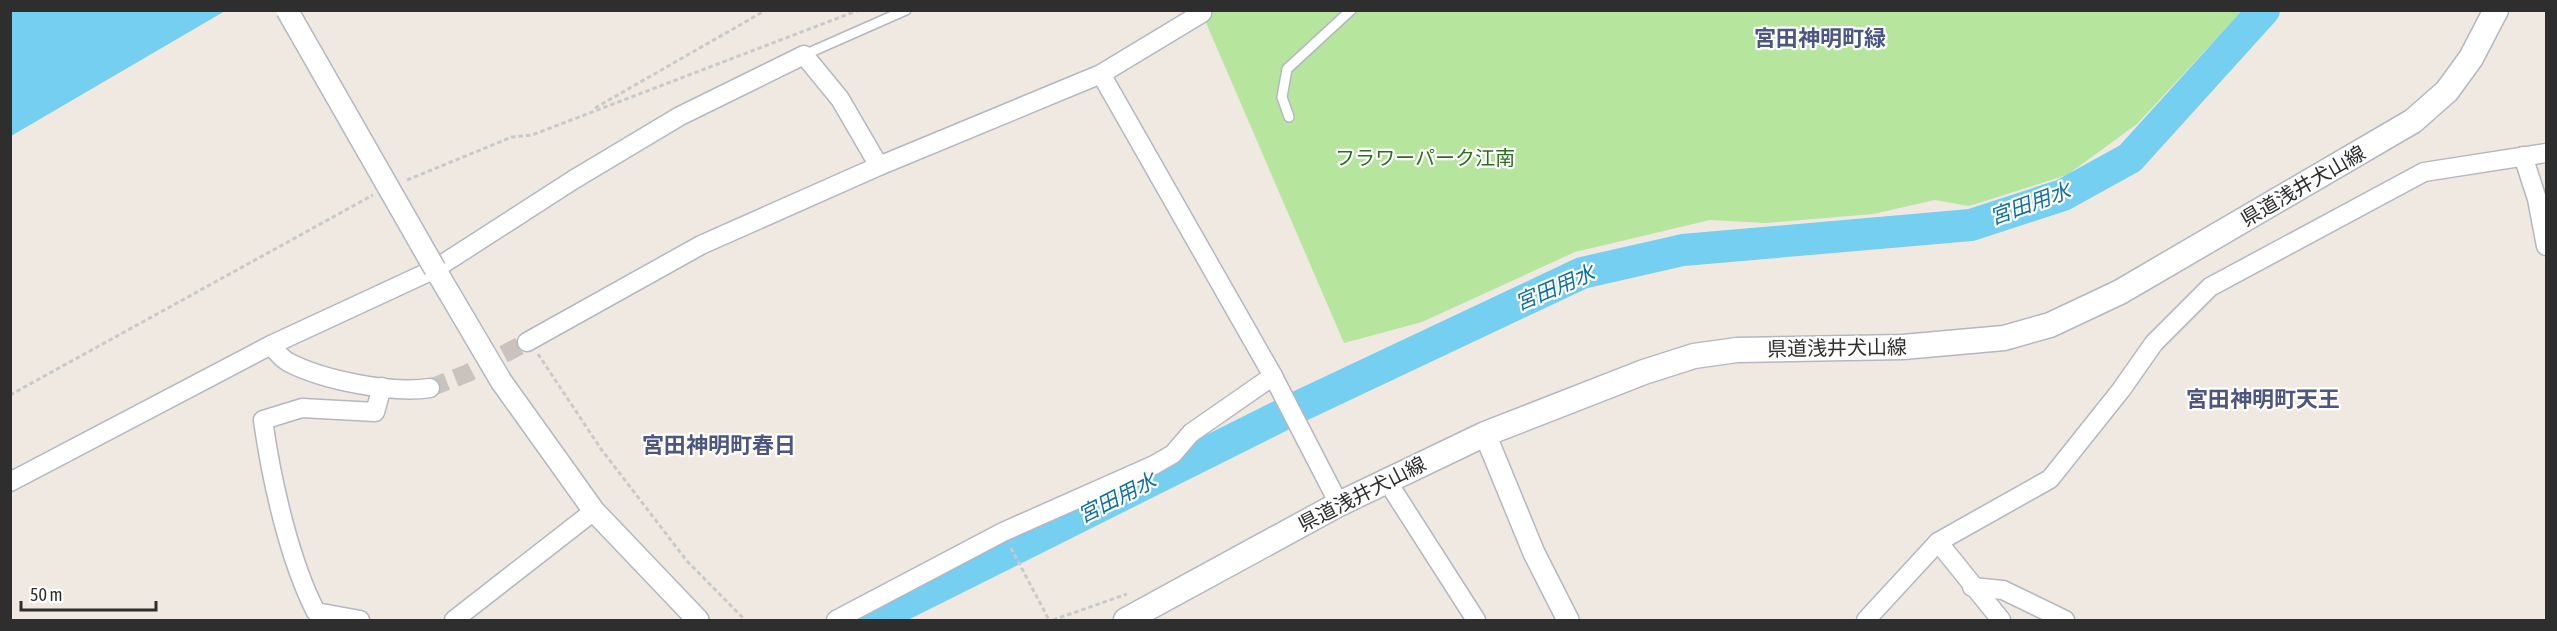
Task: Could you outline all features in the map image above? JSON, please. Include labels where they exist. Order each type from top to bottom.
[{"type":"main road","name":"県道浅井犬山線","points":[[1126,621],[1339,504],[1485,434],[1644,372],[1694,356],[1737,350],[1903,347],[2004,338],[2050,326],[2120,292],[2413,121],[2447,91],[2470,58],[2496,10]]},
{"type":"street","points":[[287,10],[501,381],[594,511],[698,621]]},
{"type":"street","points":[[528,341],[701,245],[879,166],[1101,74],[1191,15]]},
{"type":"street","points":[[10,482],[271,345],[435,269],[573,180],[680,116],[804,55],[840,99],[879,166]]},
{"type":"street","points":[[1101,74],[1274,376],[1313,457],[1339,504]]},
{"type":"street","points":[[1866,621],[1938,542],[2050,479],[2121,390],[2154,343],[2210,287],[2424,172],[2547,153]]},
{"type":"street","points":[[2523,156],[2537,199],[2547,246]]},
{"type":"street","points":[[271,345],[285,361],[315,372],[382,387],[430,388]]},
{"type":"street","points":[[836,621],[1003,532],[1154,465],[1173,454],[1191,433],[1274,376]]},
{"type":"street","points":[[360,621],[312,616],[270,470],[263,420],[302,408],[375,412],[382,387]]},
{"type":"street","points":[[1485,434],[1534,553],[1568,621]]},
{"type":"street","points":[[1387,481],[1476,621]]},
{"type":"street","points":[[454,621],[594,511]]},
{"type":"street","points":[[1938,542],[2001,621]]},
{"type":"street","points":[[1972,587],[2003,590],[2065,621]]},
{"type":"lane","points":[[804,55],[906,10]]},
{"type":"lane","points":[[1289,117],[1282,97],[1287,69],[1351,10]]},
{"type":"path","points":[[587,112],[766,10]]},
{"type":"path","points":[[792,35],[859,10]]},
{"type":"path","points":[[528,341],[615,467],[687,561],[745,621]]},
{"type":"path","points":[[1006,540],[1049,621]]},
{"type":"green space","name":"フラワーパーク江南","points":[[1201,11],[2242,11],[2137,124],[2067,175],[1969,206],[1935,200],[1873,214],[1766,223],[1710,220],[1575,252],[1422,322],[1344,343]]},
{"type":"water","points":[[11,10],[225,10],[225,11],[11,136]]},
{"type":"waterway","name":"宮田用水","points":[[872,620],[1300,406],[1582,273],[1683,250],[1971,225],[2063,195],[2130,158],[2264,10]]},
{"type":"tunnel","points":[[430,388],[468,373],[527,342]]},
{"type":"district","name":"宮田神明町緑","points":[[1820,38]]},
{"type":"district","name":"宮田神明町天王","points":[[2263,399]]},
{"type":"district","name":"宮田神明町春日","points":[[719,445]]}]
